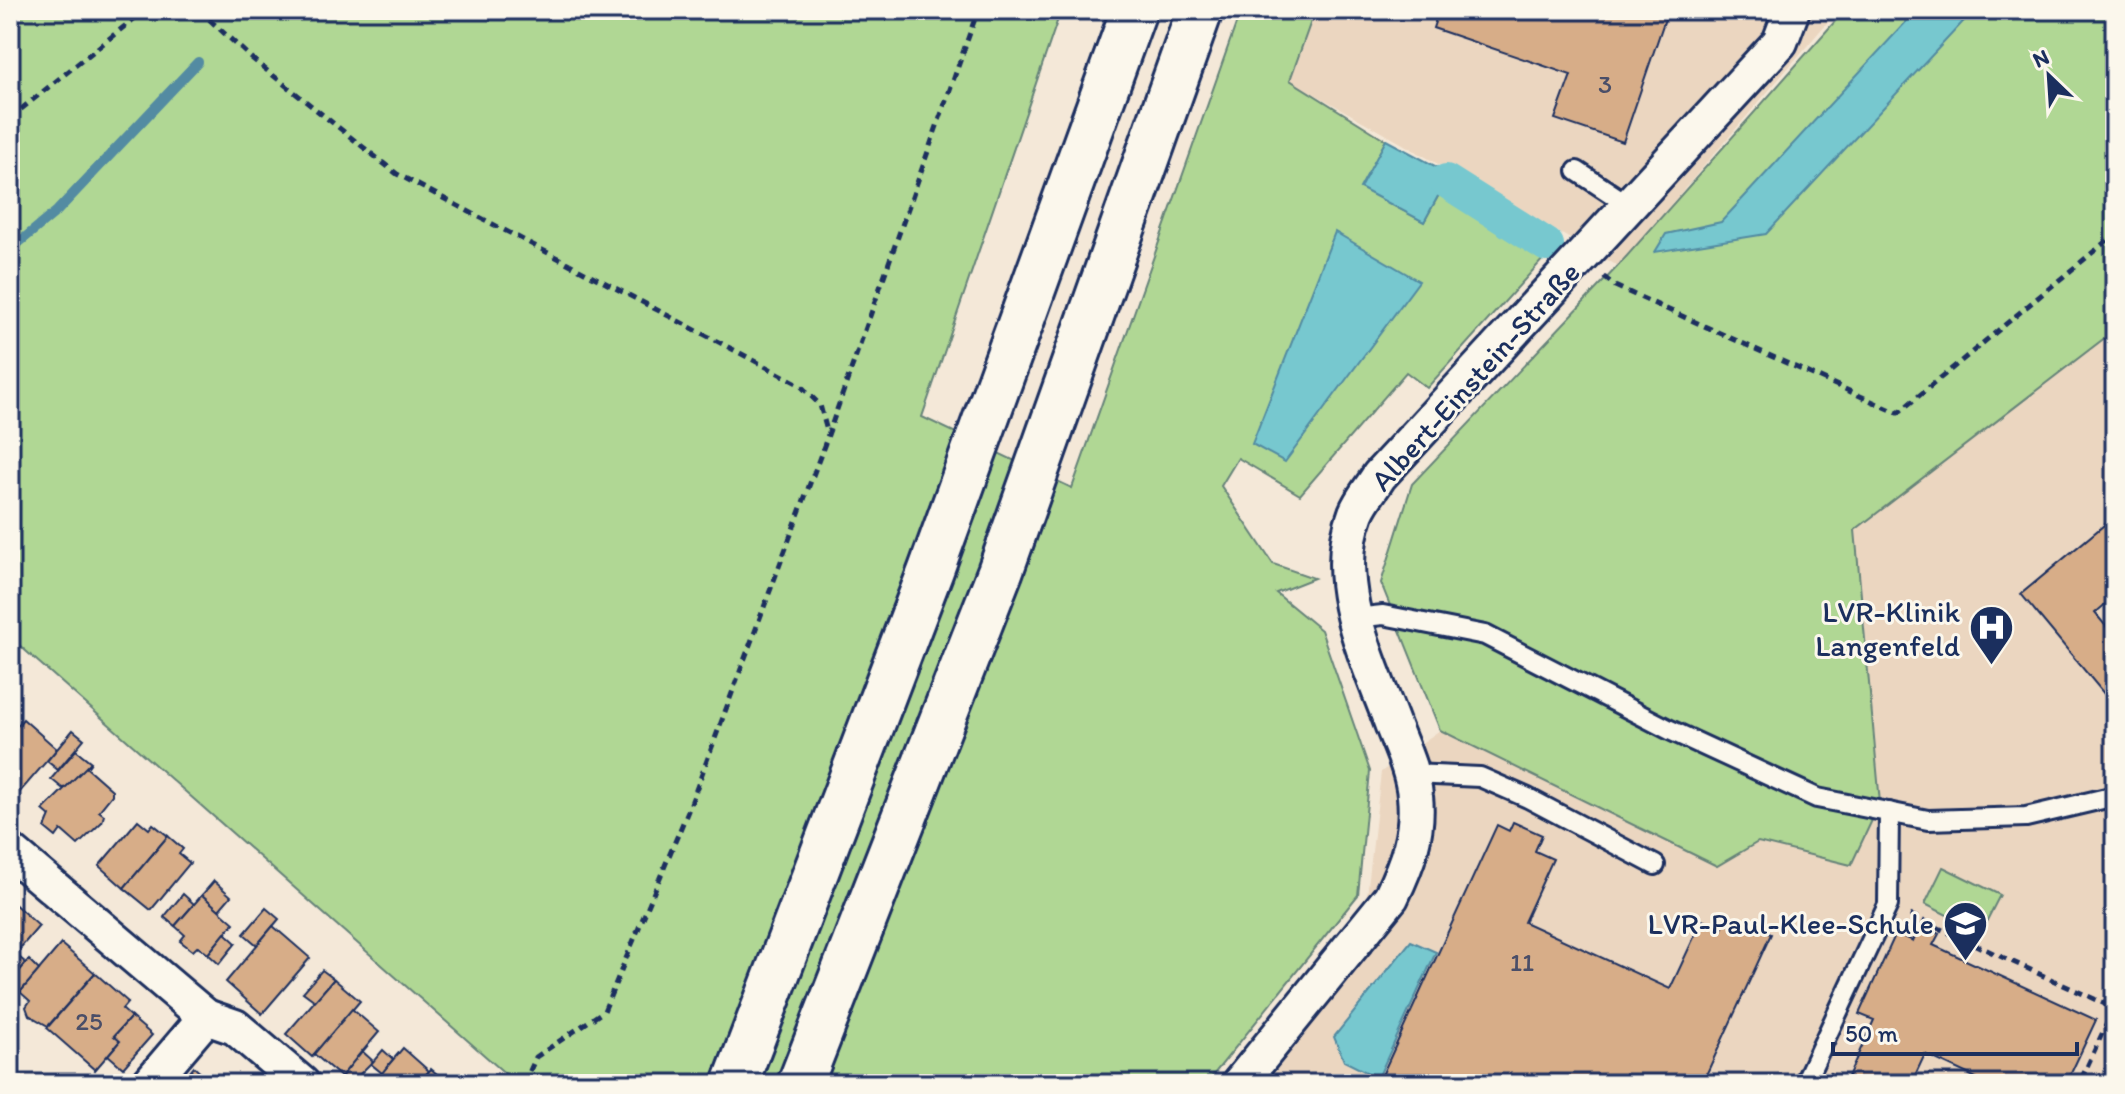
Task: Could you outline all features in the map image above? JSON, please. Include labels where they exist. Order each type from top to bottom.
[{"type":"highway","points":[[735,1084],[926,585],[1134,10]]},
{"type":"highway","points":[[800,1084],[1000,572],[1200,10]]},
{"type":"street","name":"Albert-Einstein-Straße","points":[[1239,1084],[1391,897],[1406,866],[1415,834],[1411,774],[1355,618],[1348,581],[1348,542],[1356,511],[1379,476],[1780,42],[1792,10]]},
{"type":"street","points":[[10,851],[206,1017],[235,1027],[302,1084]]},
{"type":"street","points":[[149,1084],[206,1017]]},
{"type":"lane","points":[[1577,171],[1630,206]]},
{"type":"lane","points":[[1355,618],[1383,615],[1485,635],[1670,730],[1817,798],[1928,820],[2026,817],[2115,796]]},
{"type":"lane","points":[[1411,774],[1480,777],[1528,798],[1655,865]]},
{"type":"lane","points":[[1804,1084],[1888,905],[1889,812]]},
{"type":"path","points":[[10,118],[145,10]]},
{"type":"path","points":[[199,10],[250,57],[397,174],[799,384],[820,405],[828,435]]},
{"type":"path","points":[[524,1084],[536,1057],[604,1011],[690,806],[828,435],[978,10]]},
{"type":"path","points":[[1581,259],[1615,286],[1898,413],[2115,234]]},
{"type":"path","points":[[1888,905],[2114,1008],[2079,1084]]},
{"type":"shaded area","points":[[1315,10],[1838,10],[1618,266],[1290,80]]},
{"type":"shaded area","points":[[2115,330],[2115,1084],[1218,1084],[1367,896],[1381,772],[1440,730],[1717,866],[1758,842],[1851,865],[1880,803],[1855,530]]},
{"type":"green space","points":[[10,10],[1061,10],[922,417],[1072,488],[1241,10],[1315,10],[1290,80],[1386,140],[1361,188],[1424,222],[1441,191],[1545,257],[1427,388],[1406,372],[1300,495],[1238,458],[1221,486],[1273,564],[1314,578],[1276,593],[1321,630],[1370,771],[1358,895],[1206,1084],[517,1084],[10,637]]},
{"type":"green space","points":[[1845,10],[2115,10],[2115,330],[1855,530],[1880,803],[1851,865],[1758,842],[1717,866],[1440,730],[1381,583],[1412,484],[1618,266]]},
{"type":"green space","points":[[1943,867],[2000,895],[1981,932],[1925,904]]},
{"type":"water","points":[[1917,10],[1974,10],[1766,234],[1655,252],[1666,234],[1721,222]]},
{"type":"water","points":[[1386,140],[1450,174],[1424,222],[1360,188]]},
{"type":"water","points":[[1335,232],[1419,281],[1285,462],[1252,444]]},
{"type":"water","points":[[1411,941],[1436,952],[1378,1078],[1344,1061],[1334,1037]]},
{"type":"building","points":[[1439,10],[1668,10],[1623,142],[1555,119],[1571,75],[1433,28]]},
{"type":"building","points":[[2115,516],[2115,596],[2095,613],[2115,637],[2115,707],[2021,594]]},
{"type":"building","points":[[23,719],[57,749],[13,800],[10,734]]},
{"type":"building","points":[[73,730],[84,739],[58,770],[47,761]]},
{"type":"building","points":[[76,750],[91,762],[70,787],[62,788],[51,779]]},
{"type":"building","points":[[91,762],[87,768],[112,790],[112,795],[99,811],[104,815],[102,822],[78,845],[61,830],[56,837],[45,828],[50,816],[43,810]]},
{"type":"building","points":[[138,820],[149,829],[153,824],[168,836],[124,888],[99,866]]},
{"type":"building","points":[[1513,822],[1542,835],[1535,851],[1553,859],[1524,922],[1670,989],[1702,920],[1722,929],[1728,915],[1771,934],[1702,1084],[1378,1084],[1497,825],[1509,831]]},
{"type":"building","points":[[168,836],[183,849],[179,854],[190,863],[151,910],[124,888]]},
{"type":"building","points":[[214,881],[231,896],[219,910],[202,895]]},
{"type":"building","points":[[183,894],[194,904],[175,926],[164,917]]},
{"type":"building","points":[[202,895],[234,923],[208,954],[198,946],[193,951],[180,941],[185,935],[175,926]]},
{"type":"building","points":[[10,900],[39,926],[10,960]]},
{"type":"building","points":[[266,908],[279,919],[257,945],[244,934]]},
{"type":"building","points":[[1920,925],[1939,934],[1933,945],[2096,1020],[2066,1084],[1989,1084],[1925,1054],[1911,1084],[1825,1084],[1830,1073],[1846,1081],[1874,1020],[1859,1014],[1896,933],[1913,941]]},
{"type":"building","points":[[273,926],[310,958],[262,1014],[226,982]]},
{"type":"building","points":[[225,933],[236,943],[219,964],[208,954]]},
{"type":"building","points":[[61,944],[95,973],[48,1026],[29,1015],[26,1007],[30,1001],[20,992]]},
{"type":"building","points":[[15,954],[26,963],[10,982],[10,960]]},
{"type":"building","points":[[29,960],[39,970],[15,998],[10,994],[10,982]]},
{"type":"building","points":[[322,970],[334,979],[315,1001],[303,992]]},
{"type":"building","points":[[95,973],[128,1002],[122,1009],[131,1017],[114,1036],[120,1041],[95,1070],[47,1028]]},
{"type":"building","points":[[334,979],[360,1001],[312,1057],[286,1034]]},
{"type":"building","points":[[352,1009],[379,1032],[341,1077],[314,1054]]},
{"type":"building","points":[[131,1017],[152,1035],[123,1068],[108,1055],[120,1041],[114,1036]]},
{"type":"building","points":[[403,1048],[429,1071],[418,1084],[372,1084]]},
{"type":"building","points":[[383,1050],[393,1059],[382,1073],[371,1064]]},
{"type":"building","points":[[362,1051],[373,1061],[350,1084],[341,1077]]},
{"type":"building","points":[[194,1067],[205,1077],[199,1084],[180,1084]]},
{"type":"building","points":[[431,1069],[449,1084],[418,1084]]},
{"type":"waterway","points":[[10,250],[57,211],[198,62]]},
{"type":"waterway","points":[[1446,181],[1547,245]]},
{"type":"place","name":"LVR-Klinik Langenfeld","points":[[1991,667]]},
{"type":"place","name":"LVR-Paul-Klee-Schule","points":[[1965,962]]}]
